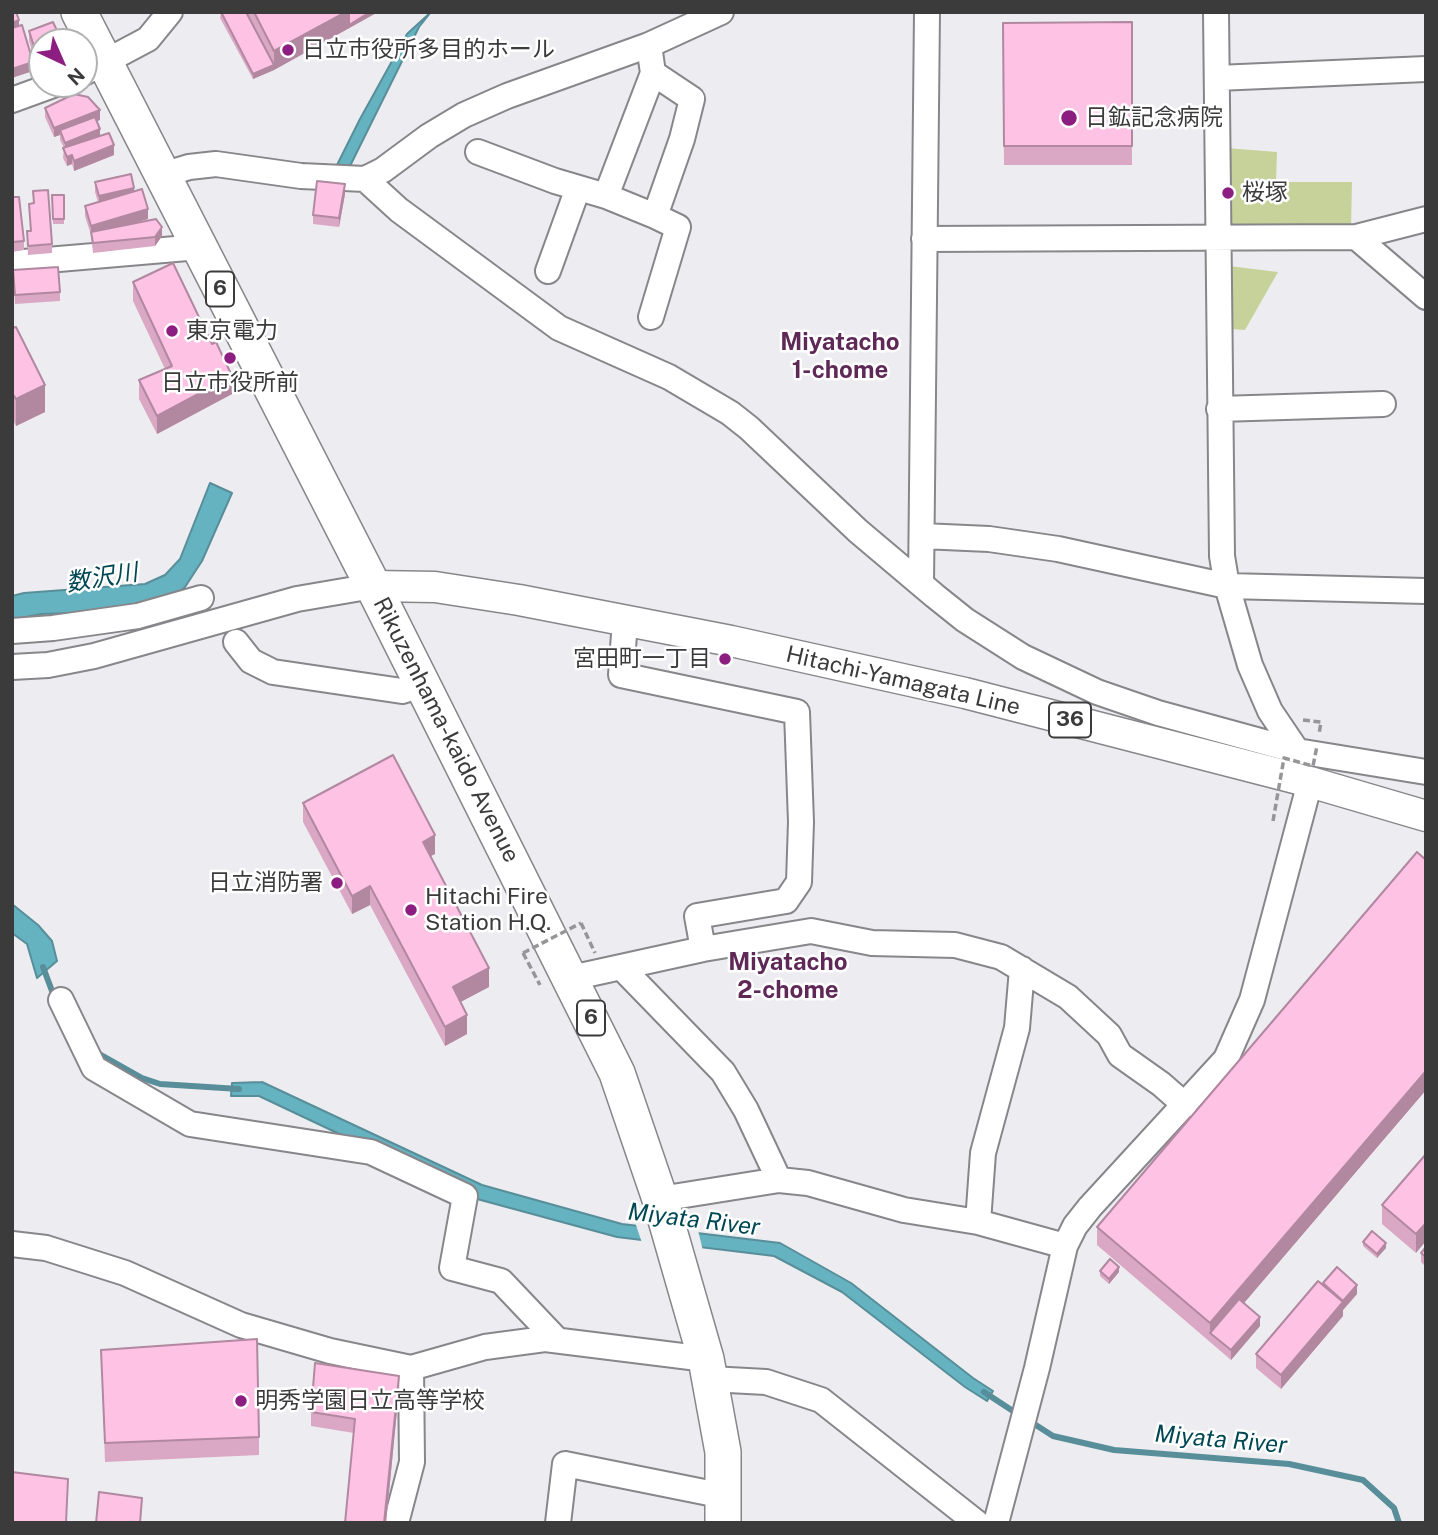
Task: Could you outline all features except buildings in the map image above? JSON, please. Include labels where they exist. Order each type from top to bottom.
[{"type":"highway","name":"Rikuzenhama-kaido Avenue","points":[[98,75],[163,175],[569,972],[617,1073],[662,1205],[708,1369],[723,1452],[724,1509]]},
{"type":"main road","name":"Hitachi-Yamagata Line","points":[[373,586],[435,587],[519,600],[965,693],[1310,782],[1426,816]]},
{"type":"street","points":[[98,67],[148,39],[170,12]]},
{"type":"street","points":[[163,175],[189,167],[216,164],[301,176],[365,179],[383,170],[429,136],[464,115],[507,96],[649,45],[721,12]]},
{"type":"street","points":[[921,583],[926,12]]},
{"type":"street","points":[[1216,12],[1222,556],[1241,637],[1263,696],[1275,719],[1299,752]]},
{"type":"street","points":[[606,196],[653,73],[649,45]]},
{"type":"street","points":[[1217,78],[1426,69]]},
{"type":"street","points":[[653,73],[692,100],[682,139],[655,216]]},
{"type":"street","points":[[478,152],[606,196],[678,228],[651,317]]},
{"type":"street","points":[[365,179],[399,210],[559,328],[668,377],[730,413],[858,531],[965,620],[1023,657],[1097,692],[1158,713],[1299,752],[1426,772]]},
{"type":"street","points":[[548,271],[578,188]]},
{"type":"street","points":[[924,239],[1356,237],[1426,219]]},
{"type":"street","points":[[1356,237],[1426,297]]},
{"type":"street","points":[[12,263],[199,247]]},
{"type":"street","points":[[1219,409],[1383,404]]},
{"type":"street","points":[[922,536],[989,539],[1058,549],[1227,586],[1426,591]]},
{"type":"street","points":[[12,667],[48,666],[94,656],[297,599],[373,586]]},
{"type":"street","points":[[12,631],[138,616],[201,598]]},
{"type":"street","points":[[625,621],[621,675],[797,712],[801,822],[799,882],[786,901],[697,916],[703,949]]},
{"type":"street","points":[[236,642],[251,661],[273,673],[402,691],[422,685]]},
{"type":"street","points":[[996,1523],[1037,1368],[1065,1246],[1075,1226],[1090,1207],[1226,1059],[1252,1000],[1310,782]]},
{"type":"street","points":[[569,972],[621,967],[703,949],[811,931],[872,943],[955,945],[1001,957],[1068,997],[1109,1035],[1120,1055],[1185,1105]]},
{"type":"street","points":[[621,967],[723,1072],[746,1110],[779,1180]]},
{"type":"street","points":[[978,1222],[984,1153],[1017,1028],[1022,969]]},
{"type":"street","points":[[61,1000],[94,1068],[190,1124],[371,1152],[466,1196],[452,1268],[501,1281],[557,1340]]},
{"type":"street","points":[[662,1205],[779,1180],[808,1183],[904,1210],[978,1222],[1065,1246]]},
{"type":"street","points":[[12,1244],[46,1248],[125,1273],[241,1325],[330,1351],[411,1368],[485,1347],[545,1339],[766,1382],[821,1400],[977,1523]]},
{"type":"street","points":[[396,1523],[412,1462],[411,1368]]},
{"type":"street","points":[[558,1523],[565,1464],[724,1509]]},
{"type":"path","points":[[1299,752],[1313,766],[1299,752]]},
{"type":"path","points":[[1273,821],[1299,752]]},
{"type":"path","points":[[581,923],[569,972],[523,953],[581,923]]},
{"type":"green space","points":[[1226,148],[1277,152],[1276,182],[1352,182],[1351,229],[1229,230]]},
{"type":"green space","points":[[1229,266],[1278,272],[1245,330],[1231,329]]},
{"type":"water","points":[[431,12],[419,27],[349,168],[337,165],[407,34]]},
{"type":"water","points":[[210,483],[232,493],[202,561],[185,587],[172,599],[74,613],[41,614],[12,620],[12,596],[145,584],[165,575],[180,559]]},
{"type":"water","points":[[12,904],[38,925],[52,941],[57,961],[37,978],[27,944],[12,933]]},
{"type":"water","points":[[262,1082],[482,1185],[622,1224],[780,1243],[851,1283],[993,1391],[987,1401],[842,1292],[774,1256],[617,1237],[477,1199],[259,1096],[231,1096],[232,1083]]},
{"type":"pier","points":[[635,1222],[698,1230],[703,1251],[642,1243]]},
{"type":"waterway","name":"Miyata River","points":[[43,967],[55,999]]},
{"type":"waterway","name":"Miyata River","points":[[94,1051],[142,1078],[160,1084],[239,1089]]},
{"type":"waterway","name":"Miyata River","points":[[984,1392],[1019,1415]]},
{"type":"waterway","name":"Miyata River","points":[[1028,1420],[1053,1436],[1114,1450],[1289,1464],[1363,1480],[1394,1508],[1399,1523]]},
{"type":"place","name":"日立市役所多目的ホール","points":[[288,50]]},
{"type":"place","name":"日鉱記念病院","points":[[1069,118]]},
{"type":"place","name":"桜塚","points":[[1228,193]]},
{"type":"place","name":"東京電力","points":[[172,331]]},
{"type":"place","name":"日立市役所前","points":[[230,358]]},
{"type":"place","name":"宮田町一丁目","points":[[725,659]]},
{"type":"place","name":"日立消防署","points":[[337,883]]},
{"type":"place","name":"Hitachi Fire Station H.Q.","points":[[411,910]]},
{"type":"place","name":"明秀学園日立高等学校","points":[[241,1401]]},
{"type":"district","name":"Miyatacho 1-chome","points":[[840,357]]},
{"type":"district","name":"Miyatacho 2-chome","points":[[788,977]]},
{"type":"water label","name":"数沢川","points":[[102,578]]}]
